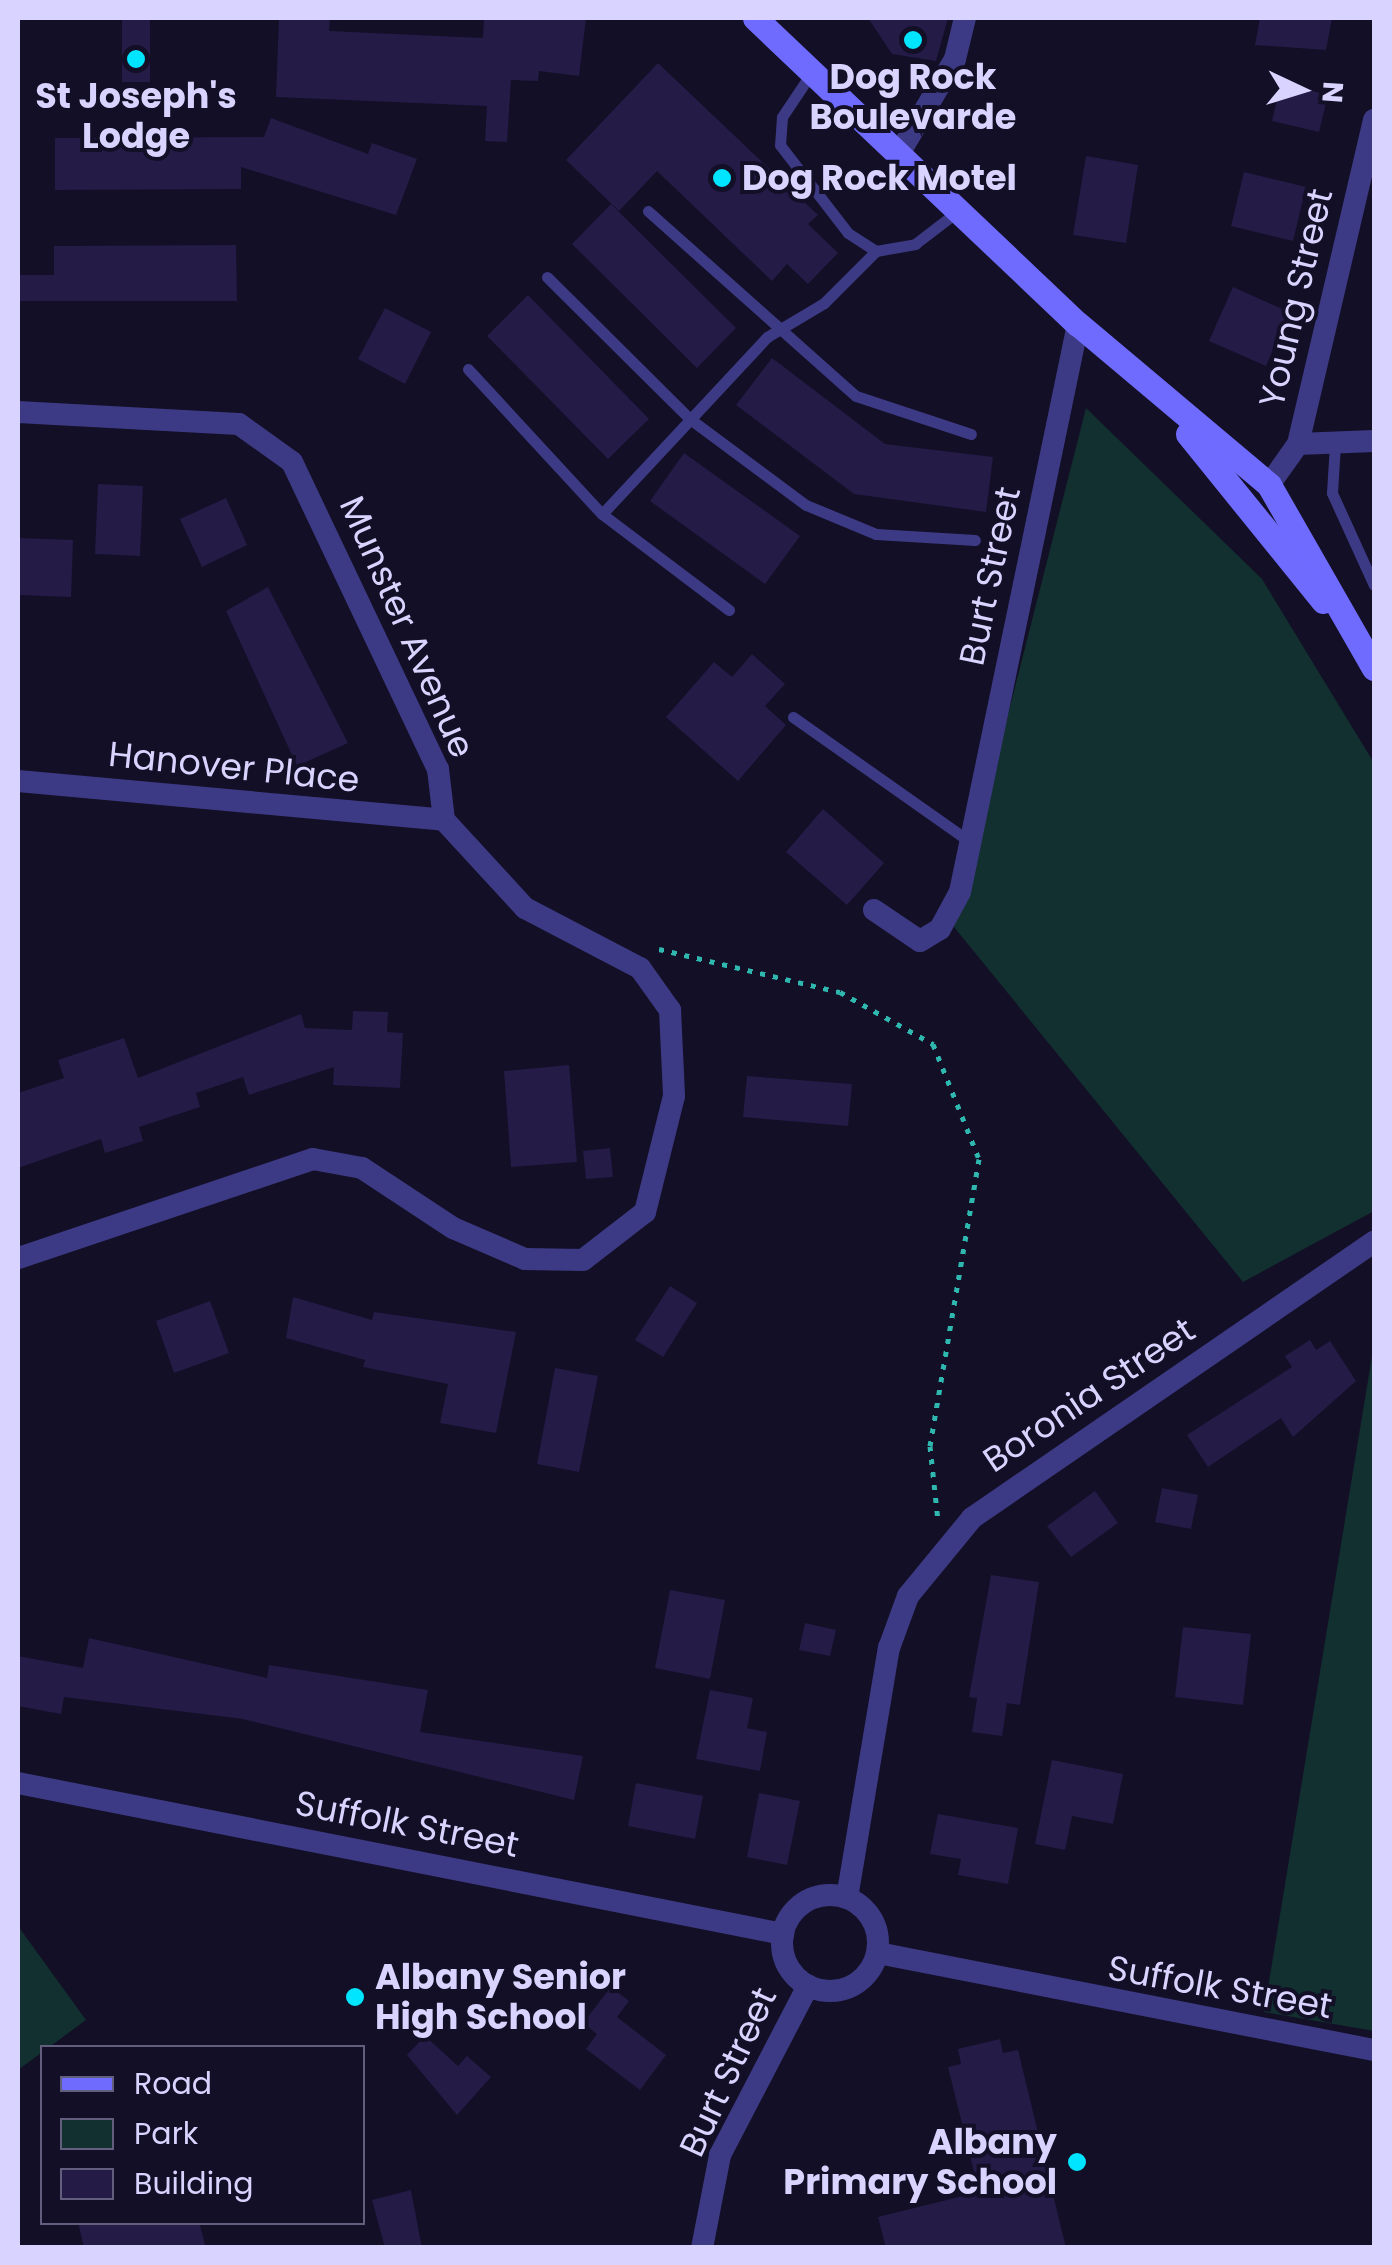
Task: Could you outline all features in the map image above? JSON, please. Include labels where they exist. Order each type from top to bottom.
[{"type":"main road","points":[[755,18],[1078,324],[1160,398],[1269,485],[1371,661]]},
{"type":"main road","points":[[1160,398],[1371,661]]},
{"type":"street","points":[[900,152],[954,59],[965,18]]},
{"type":"street","name":"Young Street","points":[[1269,485],[1298,444],[1374,120]]},
{"type":"street","name":"Burt Street","points":[[874,910],[920,941],[940,928],[970,842],[1078,324]]},
{"type":"street","name":"Munster Avenue","points":[[18,412],[239,424],[292,462],[438,768],[444,820]]},
{"type":"street","points":[[1298,444],[1374,440]]},
{"type":"street","name":"Hanover Place","points":[[18,781],[444,820]]},
{"type":"street","points":[[18,1258],[312,1159],[362,1168],[453,1228],[525,1259],[583,1260],[645,1212],[674,1096],[670,1010],[640,968],[525,908],[444,820]]},
{"type":"street","name":"Boronia Street","points":[[847,1898],[889,1648],[908,1596],[972,1518],[1374,1242]]},
{"type":"street","name":"Suffolk Street","points":[[18,1784],[783,1934]]},
{"type":"street","points":[[847,1898],[876,1926],[878,1953],[851,1987],[808,1986],[787,1964],[783,1934],[800,1905],[847,1898]]},
{"type":"street","name":"Suffolk Street","points":[[878,1953],[1374,2050]]},
{"type":"street","name":"Burt Street","points":[[702,2248],[720,2155],[808,1986]]},
{"type":"lane","points":[[813,71],[782,117],[780,145],[848,233],[876,251]]},
{"type":"lane","points":[[648,211],[856,396],[972,434]]},
{"type":"lane","points":[[602,514],[690,419],[784,328],[824,304],[876,251],[915,244],[958,211]]},
{"type":"lane","points":[[547,277],[690,419],[806,504],[876,534],[975,540]]},
{"type":"lane","points":[[468,369],[602,514],[729,610]]},
{"type":"lane","points":[[1335,444],[1332,493],[1374,585]]},
{"type":"lane","points":[[793,717],[970,842]]},
{"type":"path","points":[[611,954],[673,948],[840,992],[933,1044],[980,1159],[930,1446],[942,1554]]},
{"type":"green space","points":[[1086,408],[1262,579],[1374,763],[1374,1211],[1243,1282],[954,927]]},
{"type":"green space","points":[[1374,1344],[1374,2031],[1264,2012]]},
{"type":"green space","points":[[18,1926],[86,2020],[52,2045],[40,2045],[40,2054],[18,2070]]},
{"type":"building","name":"St Joseph's Lodge","points":[[122,18],[150,18],[150,82],[122,82]]},
{"type":"building","points":[[279,18],[330,18],[329,31],[483,38],[484,18],[586,18],[579,76],[539,71],[538,81],[511,80],[507,142],[485,141],[487,106],[276,97]]},
{"type":"building","name":"Dog Rock Boulevarde","points":[[868,18],[948,18],[936,61],[892,54]]},
{"type":"building","points":[[1260,18],[1332,18],[1326,50],[1255,45]]},
{"type":"building","name":"Dog Rock Motel","points":[[658,63],[818,215],[808,224],[838,253],[808,284],[787,264],[772,281],[657,171],[619,211],[566,160]]},
{"type":"building","points":[[1281,83],[1328,95],[1319,132],[1272,121]]},
{"type":"building","points":[[271,118],[368,154],[372,143],[417,159],[396,215],[241,167],[241,189],[55,190],[55,138],[264,137]]},
{"type":"building","points":[[1086,156],[1138,165],[1126,243],[1073,235]]},
{"type":"building","points":[[1244,172],[1306,187],[1293,241],[1231,226]]},
{"type":"building","points":[[611,204],[736,328],[697,368],[572,244]]},
{"type":"building","points":[[236,245],[237,301],[18,301],[18,275],[54,275],[54,246]]},
{"type":"building","points":[[1233,287],[1289,312],[1266,366],[1209,341]]},
{"type":"building","points":[[528,295],[649,419],[608,459],[487,336]]},
{"type":"building","points":[[385,308],[431,332],[405,384],[358,359]]},
{"type":"building","points":[[772,358],[885,444],[993,457],[986,512],[854,494],[736,405]]},
{"type":"building","points":[[684,453],[800,536],[765,584],[650,501]]},
{"type":"building","points":[[98,484],[143,486],[140,556],[95,554]]},
{"type":"building","points":[[226,498],[247,545],[202,567],[180,519]]},
{"type":"building","points":[[18,538],[73,540],[71,597],[18,595]]},
{"type":"building","points":[[268,587],[348,743],[297,766],[226,611]]},
{"type":"building","points":[[752,654],[785,684],[765,706],[786,725],[738,781],[666,717],[714,662],[732,677]]},
{"type":"building","points":[[823,809],[884,863],[847,905],[786,852]]},
{"type":"building","points":[[353,1011],[388,1012],[387,1032],[403,1033],[400,1088],[333,1085],[334,1067],[249,1095],[243,1077],[196,1093],[200,1107],[139,1127],[143,1141],[105,1153],[101,1139],[18,1168],[18,1093],[64,1078],[58,1060],[124,1038],[138,1078],[301,1014],[305,1028],[352,1030]]},
{"type":"building","points":[[569,1065],[577,1162],[511,1167],[504,1071]]},
{"type":"building","points":[[747,1076],[852,1084],[848,1126],[743,1117]]},
{"type":"building","points":[[610,1148],[613,1177],[586,1179],[583,1151]]},
{"type":"building","points":[[670,1286],[697,1303],[663,1357],[635,1340]]},
{"type":"building","points":[[293,1297],[372,1320],[374,1312],[516,1332],[496,1433],[440,1423],[448,1384],[363,1367],[365,1360],[286,1338]]},
{"type":"building","points":[[210,1301],[229,1353],[174,1373],[156,1321]]},
{"type":"building","points":[[1310,1340],[1316,1350],[1330,1341],[1356,1381],[1293,1437],[1281,1418],[1208,1467],[1187,1435],[1292,1367],[1285,1356]]},
{"type":"building","points":[[555,1368],[598,1376],[579,1472],[537,1464]]},
{"type":"building","points":[[1162,1488],[1198,1495],[1191,1529],[1155,1522]]},
{"type":"building","points":[[1095,1491],[1118,1523],[1071,1557],[1047,1526]]},
{"type":"building","points":[[991,1575],[1039,1582],[1020,1705],[1007,1703],[1002,1736],[972,1732],[977,1698],[969,1697]]},
{"type":"building","points":[[670,1590],[725,1600],[710,1679],[655,1668]]},
{"type":"building","points":[[805,1623],[836,1630],[830,1656],[799,1650]]},
{"type":"building","points":[[1183,1627],[1251,1634],[1243,1705],[1175,1697]]},
{"type":"building","points":[[89,1638],[267,1678],[269,1665],[428,1690],[420,1732],[583,1756],[574,1800],[243,1719],[64,1697],[61,1714],[18,1706],[18,1656],[83,1668]]},
{"type":"building","points":[[710,1690],[753,1698],[747,1728],[767,1732],[760,1771],[696,1759]]},
{"type":"building","points":[[1052,1760],[1123,1774],[1113,1824],[1072,1816],[1065,1850],[1035,1844]]},
{"type":"building","points":[[636,1783],[703,1796],[695,1839],[628,1826]]},
{"type":"building","points":[[759,1793],[800,1801],[787,1865],[747,1857]]},
{"type":"building","points":[[938,1814],[1018,1828],[1008,1884],[958,1875],[961,1859],[930,1854]]},
{"type":"building","points":[[611,1987],[629,2001],[617,2017],[666,2055],[640,2090],[586,2049],[597,2034],[583,2023]]},
{"type":"building","points":[[425,2036],[458,2066],[467,2056],[491,2077],[457,2115],[407,2055]]},
{"type":"building","points":[[1000,2039],[1003,2053],[1018,2050],[1066,2248],[886,2248],[878,2217],[979,2192],[948,2067],[961,2064],[958,2049]]},
{"type":"building","points":[[411,2190],[422,2248],[385,2248],[372,2200]]},
{"type":"building","points":[[79,2225],[200,2225],[206,2248],[84,2248]]},
{"type":"place","name":"Dog Rock Boulevarde","points":[[913,40]]},
{"type":"place","name":"St Joseph's Lodge","points":[[136,59]]},
{"type":"place","name":"Dog Rock Motel","points":[[722,178]]},
{"type":"place","name":"Albany Senior High School","points":[[355,1997]]},
{"type":"place","name":"Albany Primary School","points":[[1077,2162]]}]
